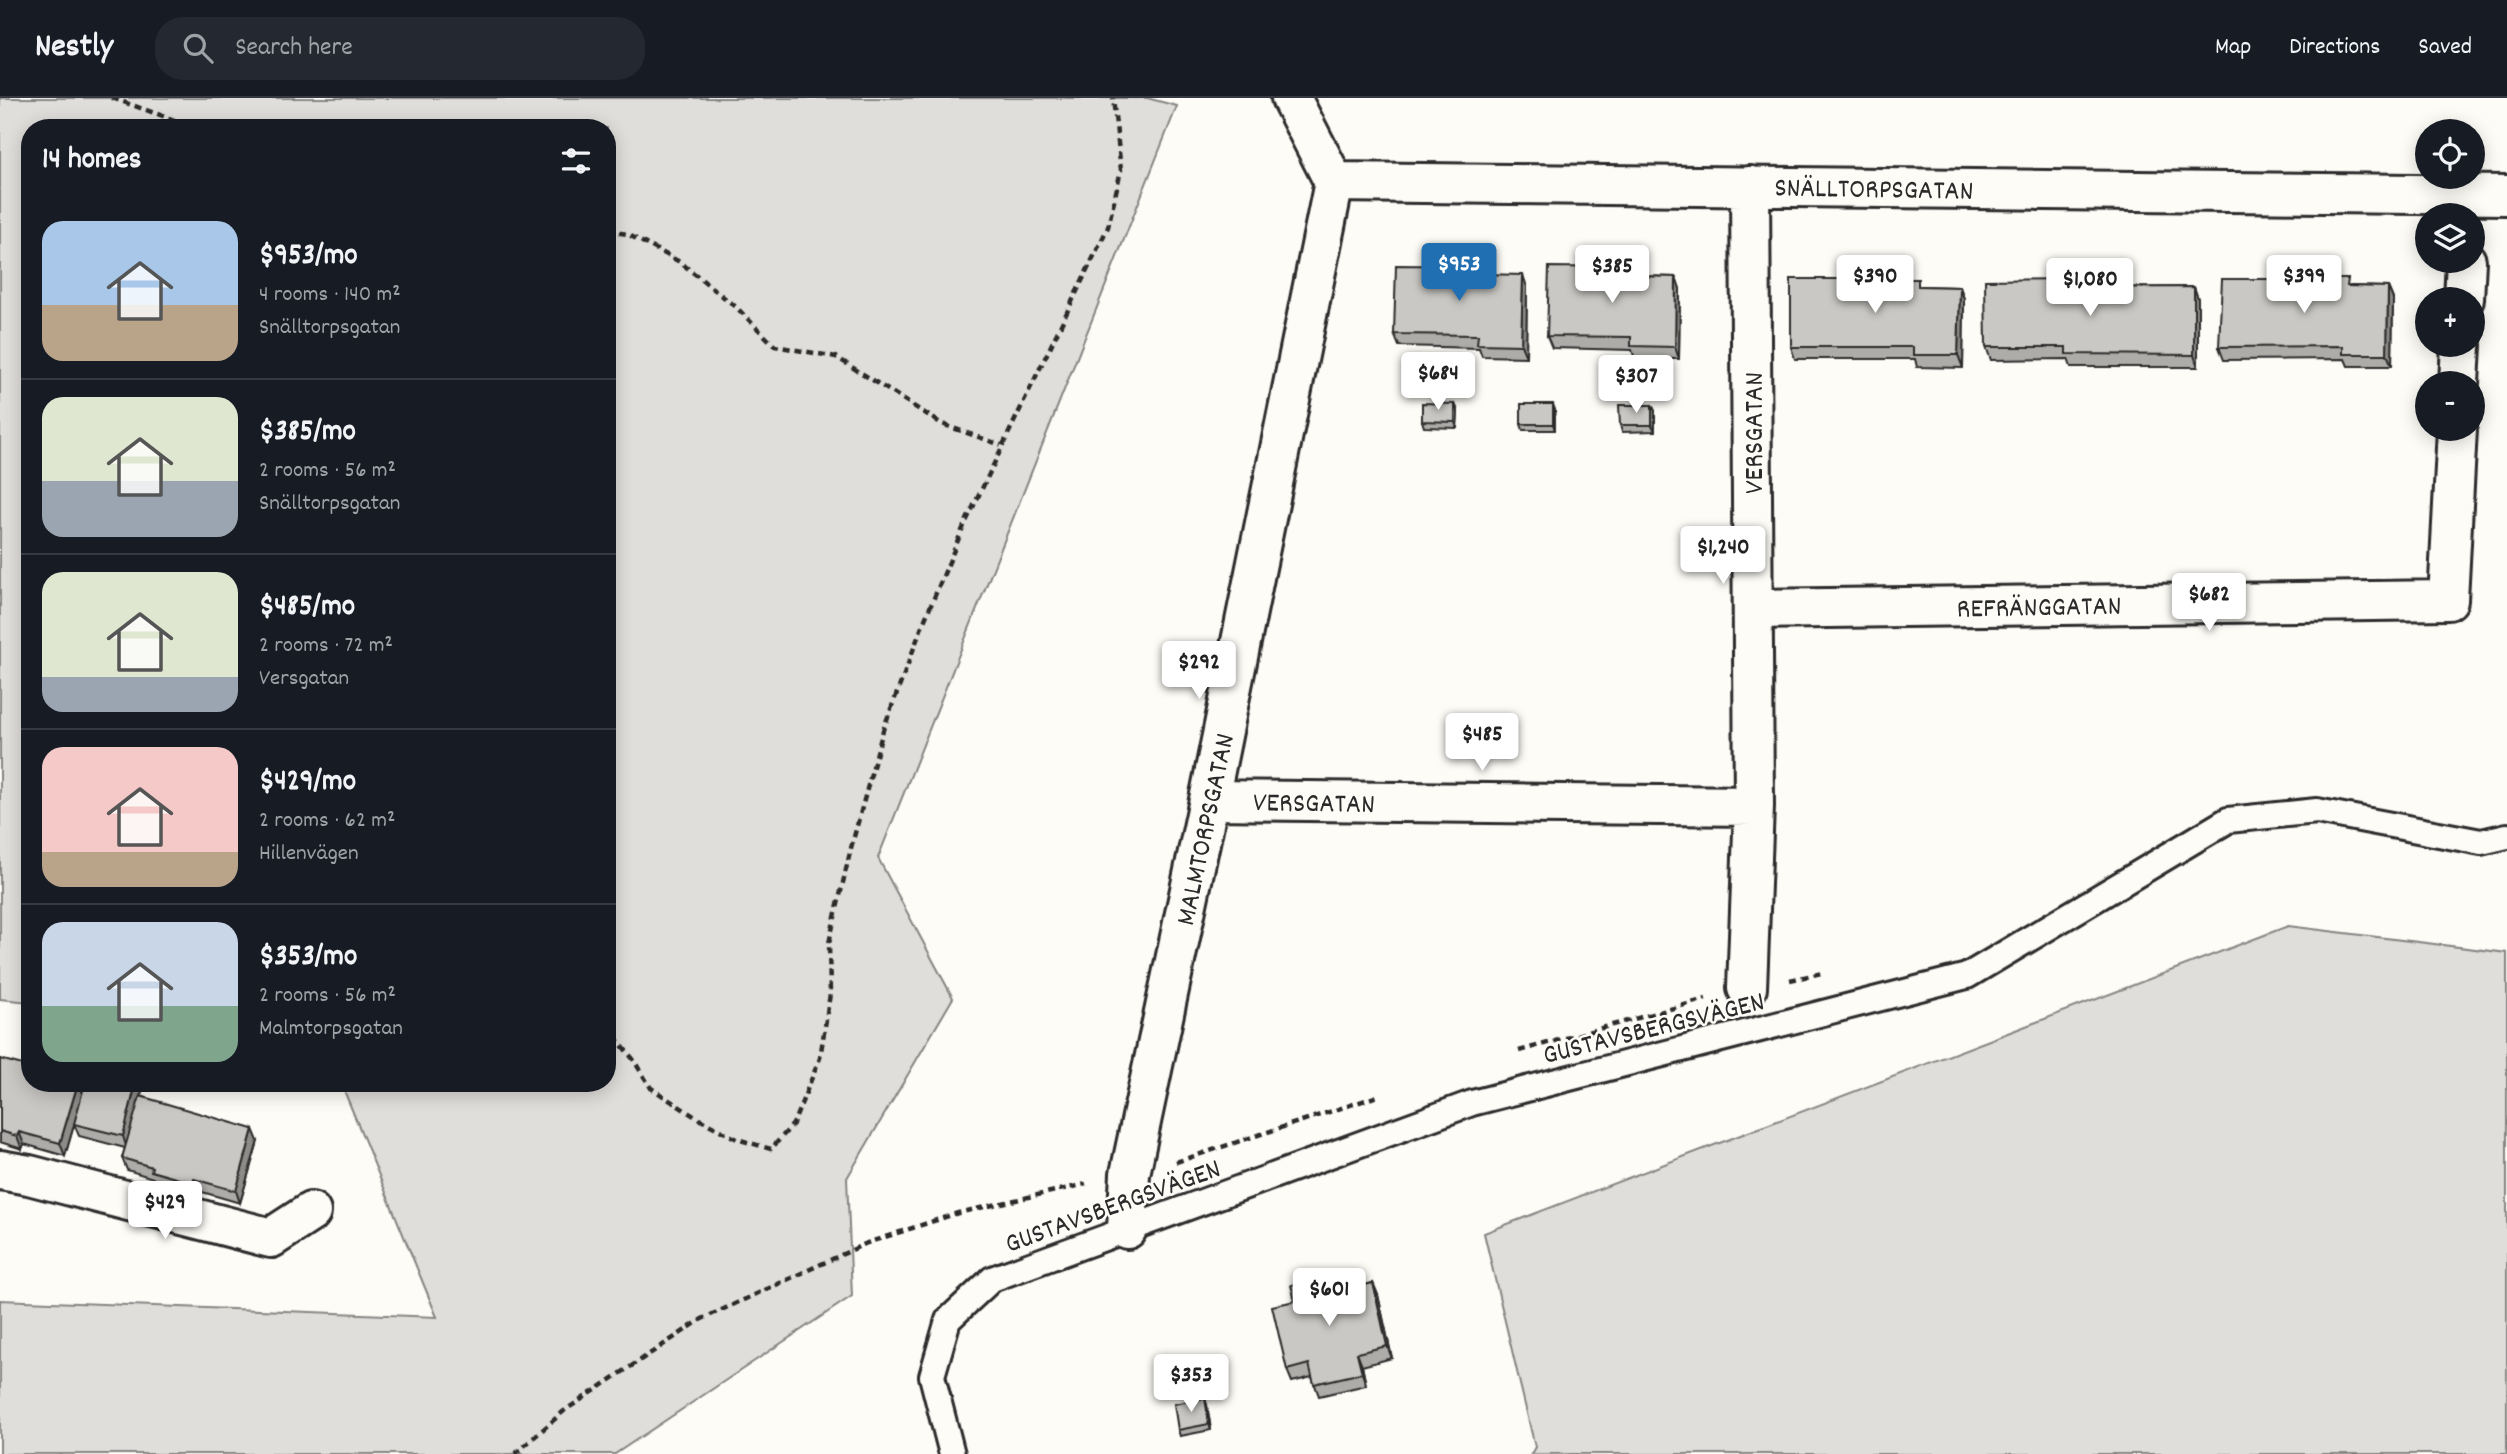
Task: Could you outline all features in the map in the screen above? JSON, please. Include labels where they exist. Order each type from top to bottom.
[{"type":"street","points":[[1292,98],[1334,182]]},
{"type":"street","name":"SNÄLLTORPSGATAN","points":[[1334,182],[1750,186],[2415,204]]},
{"type":"street","name":"MALMTORPSGATAN","points":[[1127,1229],[1130,1174],[1334,182]]},
{"type":"street","name":"VERSGATAN","points":[[1747,988],[1754,806],[1750,186]]},
{"type":"street","name":"SNÄLLTORPSGATAN","points":[[2476,203],[2507,195]]},
{"type":"street","name":"REFRÄNGGATAN","points":[[1753,609],[2448,600],[2456,441]]},
{"type":"street","name":"VERSGATAN","points":[[1209,800],[1754,806]]},
{"type":"street","points":[[0,1170],[42,1178],[271,1238],[312,1212]]},
{"type":"lane","name":"GUSTAVSBERGSVÄGEN","points":[[952,1454],[932,1376],[948,1320],[992,1279],[1472,1103],[1967,976],[2228,820],[2317,811],[2481,842],[2507,836]]},
{"type":"path","points":[[112,98],[172,119]]},
{"type":"path","points":[[616,1038],[651,1088],[727,1134],[771,1149],[793,1124],[820,1058],[830,994],[829,943],[883,730],[933,599],[1001,445],[1108,227],[1122,170],[1113,98]]},
{"type":"path","points":[[616,232],[627,234],[680,261],[736,307],[775,346],[836,357],[942,424],[1001,445]]},
{"type":"shaded area","points":[[0,98],[1147,98],[1177,106],[878,858],[953,998],[847,1178],[852,1296],[615,1454],[0,1454],[0,1300],[437,1317],[345,1092],[616,1092],[616,119],[21,119],[21,1001],[0,999]]},
{"type":"shaded area","points":[[2288,926],[2507,953],[2507,1454],[1531,1454],[1535,1447],[1484,1233]]},
{"type":"building","points":[[1396,265],[1481,266],[1481,274],[1523,275],[1521,345],[1477,344],[1478,335],[1394,334]]},
{"type":"building","points":[[1549,267],[1635,268],[1635,276],[1676,277],[1675,347],[1631,346],[1631,337],[1547,336]]},
{"type":"building","points":[[1791,279],[1918,279],[1918,286],[1960,287],[1958,355],[1913,355],[1913,347],[1791,347]]},
{"type":"building","points":[[2071,279],[2071,288],[2194,287],[2194,355],[2066,354],[2066,347],[1986,347],[1985,280]]},
{"type":"building","points":[[2222,279],[2348,279],[2347,286],[2388,287],[2387,354],[2343,354],[2343,346],[2219,347]]},
{"type":"building","points":[[1422,403],[1455,404],[1455,422],[1422,421]]},
{"type":"building","points":[[1521,404],[1553,404],[1553,424],[1521,424]]},
{"type":"building","points":[[1619,405],[1652,405],[1652,425],[1620,425]]},
{"type":"building","points":[[0,1059],[21,1065],[21,1092],[75,1092],[60,1143],[19,1132],[17,1136],[0,1131]]},
{"type":"building","points":[[83,1092],[134,1092],[123,1136],[74,1124]]},
{"type":"building","points":[[140,1096],[253,1129],[236,1191],[151,1171],[152,1167],[122,1158]]},
{"type":"building","points":[[1339,1275],[1343,1290],[1373,1283],[1387,1346],[1357,1353],[1362,1373],[1314,1384],[1309,1364],[1287,1370],[1272,1306],[1295,1301],[1291,1285]]},
{"type":"building","points":[[1205,1398],[1209,1424],[1178,1430],[1174,1404]]}]
